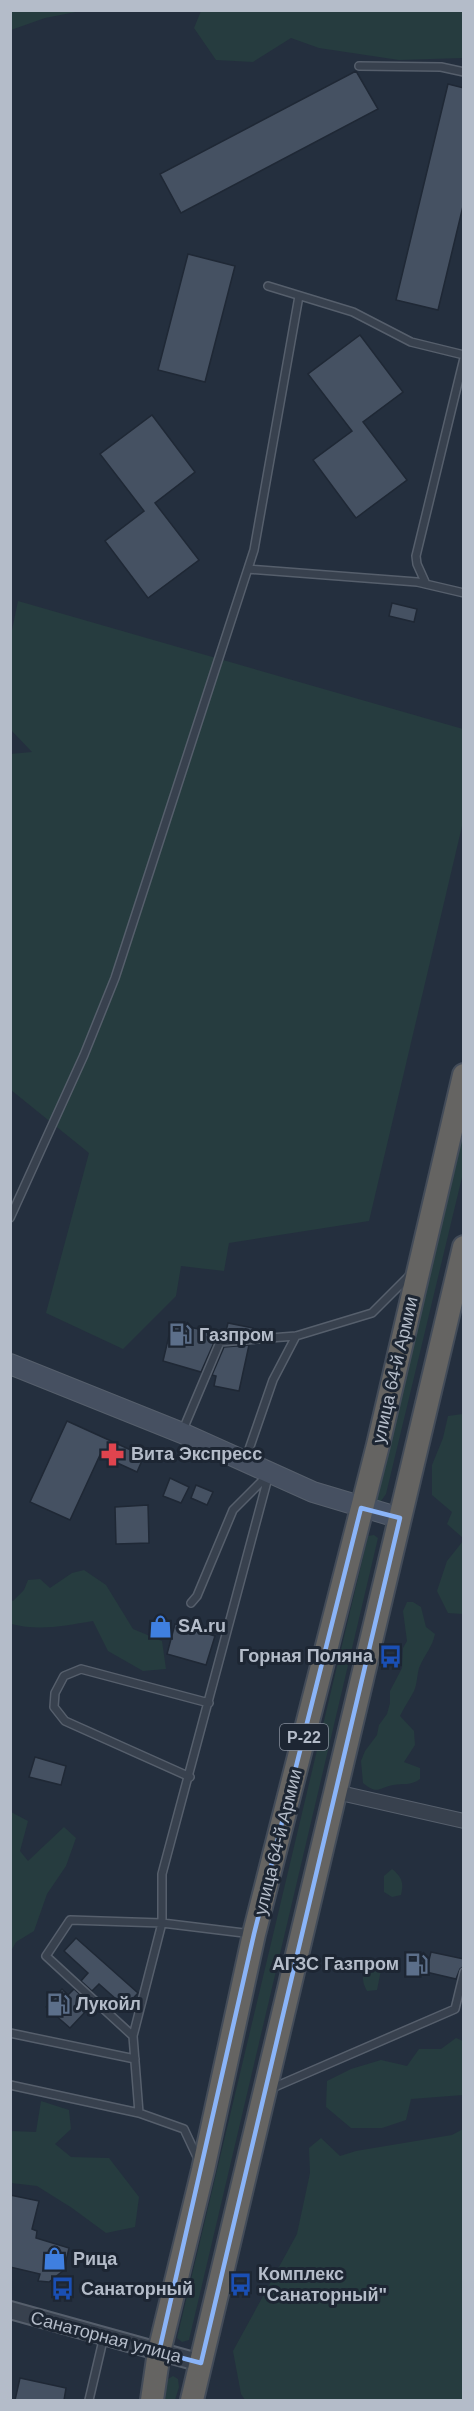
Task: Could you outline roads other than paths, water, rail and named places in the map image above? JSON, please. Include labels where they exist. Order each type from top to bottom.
[{"type":"highway","name":"улица 64-й Армии","points":[[152,2400],[159,2352],[203,2169],[254,1934],[378,1445],[464,1075]]},
{"type":"highway","name":"Р-22","points":[[192,2400],[464,1246]]},
{"type":"main road","points":[[10,1364],[182,1433],[313,1492],[400,1518]]},
{"type":"street","points":[[336,1792],[464,1821]]},
{"type":"street","name":"Санаторная улица","points":[[10,2310],[201,2363]]},
{"type":"lane","points":[[359,66],[441,67],[464,72]]},
{"type":"lane","points":[[267,286],[353,312],[411,342],[464,357],[416,556],[426,584]]},
{"type":"lane","points":[[10,1218],[84,1054],[115,978],[254,550],[299,296]]},
{"type":"lane","points":[[248,569],[426,584],[464,593]]},
{"type":"lane","points":[[182,1433],[220,1342],[296,1336],[372,1312],[418,1267]]},
{"type":"lane","points":[[244,1462],[273,1380],[296,1336]]},
{"type":"lane","points":[[191,1603],[197,1596],[233,1510],[269,1474]]},
{"type":"lane","points":[[140,2113],[133,2036],[162,1923],[162,1874],[269,1474]]},
{"type":"lane","points":[[189,1777],[65,1722],[54,1707],[56,1693],[64,1676],[81,1669],[209,1703]]},
{"type":"lane","points":[[133,2036],[46,1956],[70,1920],[162,1923],[254,1934]]},
{"type":"lane","points":[[265,2091],[455,2009],[464,1972]]},
{"type":"lane","points":[[10,2033],[135,2059]]},
{"type":"lane","points":[[10,2085],[140,2113],[184,2129],[203,2169]]},
{"type":"lane","points":[[89,2400],[104,2336]]},
{"type":"place","name":"Газпром","points":[[181,1335]]},
{"type":"place","name":"Вита Экспресс","points":[[113,1454]]},
{"type":"place","name":"SA.ru","points":[[160,1626]]},
{"type":"place","name":"Горная Поляна","points":[[391,1656]]},
{"type":"place","name":"АГЗС Газпром","points":[[417,1964]]},
{"type":"place","name":"Лукойл","points":[[58,2004]]},
{"type":"place","name":"Рица","points":[[55,2259]]},
{"type":"place","name":"Комплекс \"Санаторный\"","points":[[240,2284]]},
{"type":"place","name":"Санаторный","points":[[63,2289]]}]
